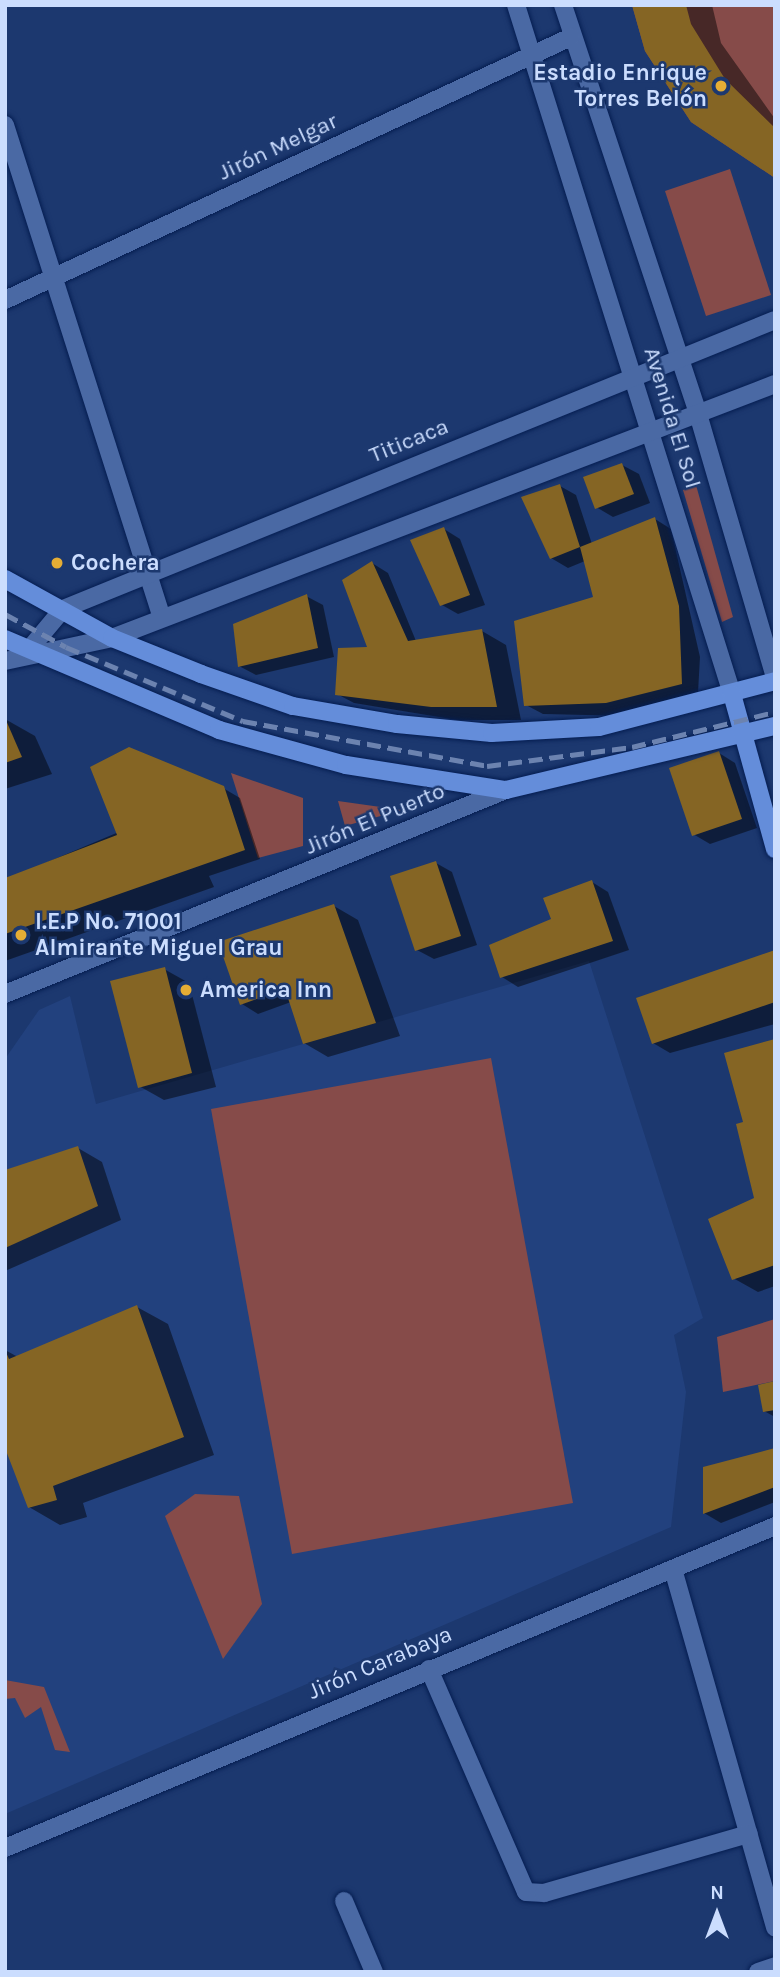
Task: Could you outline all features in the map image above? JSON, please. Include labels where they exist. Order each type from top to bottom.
[{"type":"main road","points":[[5,579],[112,638],[293,706],[397,724],[492,733],[599,727],[732,694],[774,679]]},
{"type":"main road","points":[[5,639],[27,652],[219,730],[346,765],[506,790]]},
{"type":"main road","name":"Avenida El Sol","points":[[732,694],[775,849]]},
{"type":"main road","name":"Jirón El Puerto","points":[[506,790],[744,736],[775,726]]},
{"type":"street","name":"Avenida El Sol","points":[[516,5],[732,694]]},
{"type":"street","name":"Avenida El Sol","points":[[563,5],[698,414],[774,679]]},
{"type":"street","name":"Jirón Melgar","points":[[5,300],[572,37]]},
{"type":"street","points":[[5,125],[57,277],[161,615]]},
{"type":"street","name":"Titicaca","points":[[63,609],[678,357],[775,320]]},
{"type":"street","points":[[5,661],[27,652],[112,638],[161,615],[650,428],[698,414],[775,384]]},
{"type":"street","points":[[27,652],[63,609]]},
{"type":"street","name":"Jirón El Puerto","points":[[5,995],[506,790]]},
{"type":"street","name":"Jirón Carabaya","points":[[5,1847],[775,1526]]},
{"type":"street","points":[[673,1569],[775,1928]]},
{"type":"street","points":[[429,1669],[526,1892],[544,1893],[749,1834]]},
{"type":"street","points":[[344,1901],[374,1972]]},
{"type":"street","points":[[758,1972],[775,1966]]},
{"type":"shaded area","name":"Estadio Enrique Torres Belón","points":[[632,5],[775,5],[775,178],[691,122],[645,51]]},
{"type":"shaded area","points":[[730,169],[771,295],[706,316],[665,191]]},
{"type":"shaded area","points":[[696,485],[733,617],[722,622],[683,490]]},
{"type":"shaded area","points":[[231,773],[303,798],[303,846],[258,858]]},
{"type":"shaded area","points":[[338,801],[402,810],[345,826]]},
{"type":"shaded area","points":[[589,961],[703,1318],[674,1335],[686,1392],[671,1527],[5,1814],[5,1059],[39,1010],[70,996],[96,1104]]},
{"type":"shaded area","points":[[491,1058],[573,1503],[292,1554],[211,1109]]},
{"type":"shaded area","points":[[775,1319],[775,1381],[723,1392],[717,1337]]},
{"type":"shaded area","points":[[195,1494],[239,1496],[262,1604],[223,1659],[165,1516]]},
{"type":"shaded area","points":[[5,1680],[44,1687],[70,1752],[55,1750],[41,1707],[25,1718],[15,1698],[5,1699]]},
{"type":"building","points":[[632,5],[686,5],[691,24],[725,79],[775,128],[775,178],[691,122],[645,51]]},
{"type":"building","points":[[622,463],[634,494],[595,509],[583,477]]},
{"type":"building","points":[[560,484],[580,547],[550,559],[521,497]]},
{"type":"building","points":[[655,517],[679,606],[682,684],[606,703],[524,706],[514,621],[593,597],[580,547]]},
{"type":"building","points":[[444,527],[470,595],[440,606],[410,540]]},
{"type":"building","points":[[372,561],[408,641],[482,629],[497,707],[431,707],[335,695],[338,648],[367,647],[342,580]]},
{"type":"building","points":[[307,594],[318,648],[238,667],[233,624]]},
{"type":"building","points":[[5,718],[22,757],[5,763]]},
{"type":"building","points":[[129,747],[224,786],[245,850],[5,934],[5,878],[117,835],[90,767]]},
{"type":"building","points":[[719,751],[742,819],[692,836],[669,768]]},
{"type":"building","points":[[436,861],[461,936],[415,951],[390,876]]},
{"type":"building","points":[[592,880],[613,941],[500,978],[489,945],[551,919],[543,898]]},
{"type":"building","points":[[334,904],[376,1023],[303,1044],[285,989],[240,1005],[218,942]]},
{"type":"building","points":[[775,950],[775,1002],[652,1044],[636,998]]},
{"type":"building","points":[[165,967],[192,1073],[138,1088],[110,981]]},
{"type":"building","points":[[775,1039],[775,1265],[732,1280],[708,1219],[754,1198],[736,1124],[743,1122],[724,1053]]},
{"type":"building","points":[[78,1146],[98,1206],[5,1248],[5,1170]]},
{"type":"building","points":[[137,1305],[184,1437],[53,1486],[57,1500],[28,1508],[5,1448],[5,1350],[9,1359]]},
{"type":"building","points":[[775,1381],[775,1410],[763,1412],[758,1385]]},
{"type":"building","points":[[775,1448],[775,1487],[703,1514],[703,1467]]},
{"type":"railway","points":[[5,614],[66,647],[243,721],[487,766],[632,747],[775,712]]},
{"type":"place","name":"Estadio Enrique Torres Belón","points":[[721,86]]},
{"type":"place","name":"Cochera","points":[[57,563]]},
{"type":"place","name":"I.E.P No. 71001 Almirante Miguel Grau","points":[[21,935]]},
{"type":"place","name":"America Inn","points":[[186,990]]}]
